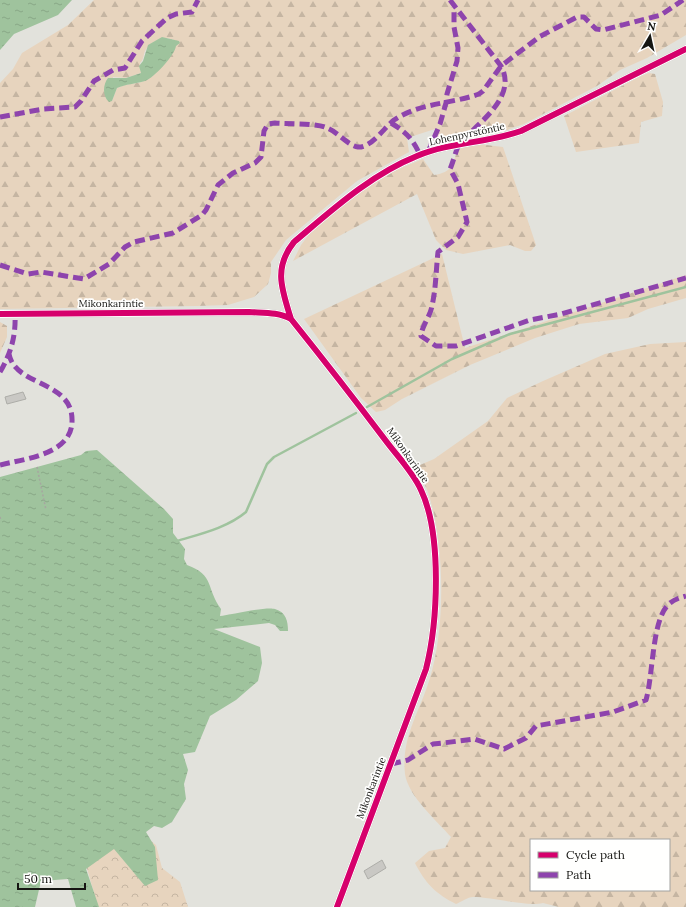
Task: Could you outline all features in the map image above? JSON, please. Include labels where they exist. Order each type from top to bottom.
[{"type":"street","name":"Lohenpyrstöntie","points":[[291,319],[281,279],[282,261],[287,251],[294,242],[337,206],[380,174],[428,152],[458,144],[505,137],[521,131],[686,48]]},
{"type":"street","name":"Mikonkarintie","points":[[0,314],[249,312],[274,314],[291,319],[358,404],[418,484],[430,517],[434,553],[435,616],[433,641],[426,669],[338,907]]},
{"type":"path","points":[[36,467],[46,510]]},
{"type":"path","points":[[0,517],[1,521]]},
{"type":"green space","points":[[94,0],[686,0],[686,35],[647,58],[620,70],[597,86],[524,124],[504,131],[440,143],[435,129],[407,138],[409,152],[357,181],[286,240],[271,262],[271,273],[268,284],[254,297],[228,305],[0,309],[0,83],[13,69],[22,53],[68,25]],"holes":[[[167,38],[174,40],[162,65],[153,75],[141,82],[117,88],[112,101],[113,77],[126,78],[141,73],[140,63],[149,45]]]},
{"type":"green space","points":[[649,73],[655,74],[663,102],[662,116],[641,122],[639,143],[576,152],[564,116]]},
{"type":"green space","points":[[478,144],[503,147],[536,245],[531,251],[525,251],[510,245],[463,254],[446,250],[436,240],[417,194],[293,261],[301,245],[310,233],[337,210],[376,181],[396,170],[423,159],[434,175],[440,174],[451,167],[458,149]]},
{"type":"green space","points":[[442,254],[465,348],[686,275],[686,298],[648,309],[628,318],[579,324],[535,338],[470,365],[402,399],[385,410],[376,412],[361,398],[304,319]]},
{"type":"green space","points":[[0,322],[7,326],[7,337],[0,353]]},
{"type":"green space","points":[[686,342],[686,907],[559,907],[543,903],[528,904],[473,897],[456,904],[437,892],[427,882],[415,863],[429,851],[445,848],[451,837],[431,816],[411,791],[405,774],[404,761],[408,737],[425,693],[435,660],[441,612],[440,561],[434,513],[428,492],[410,460],[413,459],[420,465],[434,459],[488,421],[507,398],[605,354],[650,344]]},
{"type":"green space","points":[[134,827],[156,845],[162,868],[180,882],[188,907],[98,907],[82,851]]},
{"type":"water","points":[[0,0],[72,0],[58,15],[14,34],[0,50]]},
{"type":"water","points":[[162,37],[179,41],[180,43],[176,46],[168,60],[149,79],[117,88],[112,101],[109,102],[104,93],[105,83],[108,78],[126,78],[141,73],[139,66],[143,61],[148,45]]},
{"type":"water","points":[[97,450],[164,509],[173,519],[173,533],[185,549],[184,559],[187,565],[202,573],[206,578],[216,602],[221,609],[220,616],[271,608],[279,610],[286,617],[288,631],[280,631],[275,625],[269,623],[214,629],[260,647],[262,663],[258,681],[236,700],[210,716],[195,752],[183,754],[188,770],[184,784],[186,799],[172,822],[162,828],[154,826],[146,832],[155,847],[158,880],[145,886],[114,849],[86,869],[99,907],[76,907],[68,879],[41,881],[35,907],[0,907],[0,477],[81,455],[86,451]]},
{"type":"building","points":[[23,392],[26,399],[7,404],[5,397]]},
{"type":"building","points":[[382,860],[386,868],[368,879],[364,871]]},
{"type":"waterway","points":[[367,407],[452,359],[510,334],[686,287]]},
{"type":"waterway","points":[[177,541],[213,530],[239,518],[246,512],[267,464],[274,457],[356,413]]},
{"type":"marked path","points":[[0,117],[43,109],[75,107],[81,101],[94,81],[113,70],[125,68],[142,41],[167,18],[176,14],[192,12],[198,0]]},
{"type":"marked path","points":[[450,0],[501,66],[505,77],[504,88],[500,99],[494,109],[460,143],[450,169],[458,184],[467,222],[458,237],[438,252],[432,306],[421,336],[436,346],[456,346],[530,320],[561,314],[686,278]]},
{"type":"marked path","points":[[0,265],[28,274],[41,272],[84,279],[109,264],[125,247],[134,242],[173,233],[202,215],[218,185],[233,173],[255,163],[261,157],[264,131],[268,124],[275,123],[323,126],[335,132],[354,146],[363,146],[372,141],[394,120],[404,114],[424,107],[479,94],[483,91],[501,66],[539,37],[577,17],[584,17],[596,29],[603,30],[661,15],[683,0]]},
{"type":"marked path","points":[[428,152],[440,124],[457,61],[458,48],[454,27],[454,7]]},
{"type":"marked path","points":[[391,123],[408,136],[420,155]]},
{"type":"marked path","points":[[0,372],[12,344],[15,330],[15,314]]},
{"type":"marked path","points":[[0,465],[44,454],[55,449],[64,442],[70,433],[72,422],[70,408],[64,398],[55,391],[22,373],[14,365],[9,354]]},
{"type":"marked path","points":[[391,764],[408,760],[433,744],[474,739],[504,749],[526,738],[536,726],[613,712],[646,700],[658,624],[667,606],[678,598],[686,596]]},
{"type":"cycle path","points":[[291,319],[282,289],[281,279],[281,270],[287,252],[294,242],[367,183],[400,164],[430,151],[495,138],[521,131],[686,49]]},
{"type":"cycle path","points":[[0,314],[249,312],[271,313],[291,319],[418,483],[428,508],[435,554],[435,603],[430,650],[426,669],[337,907]]}]
